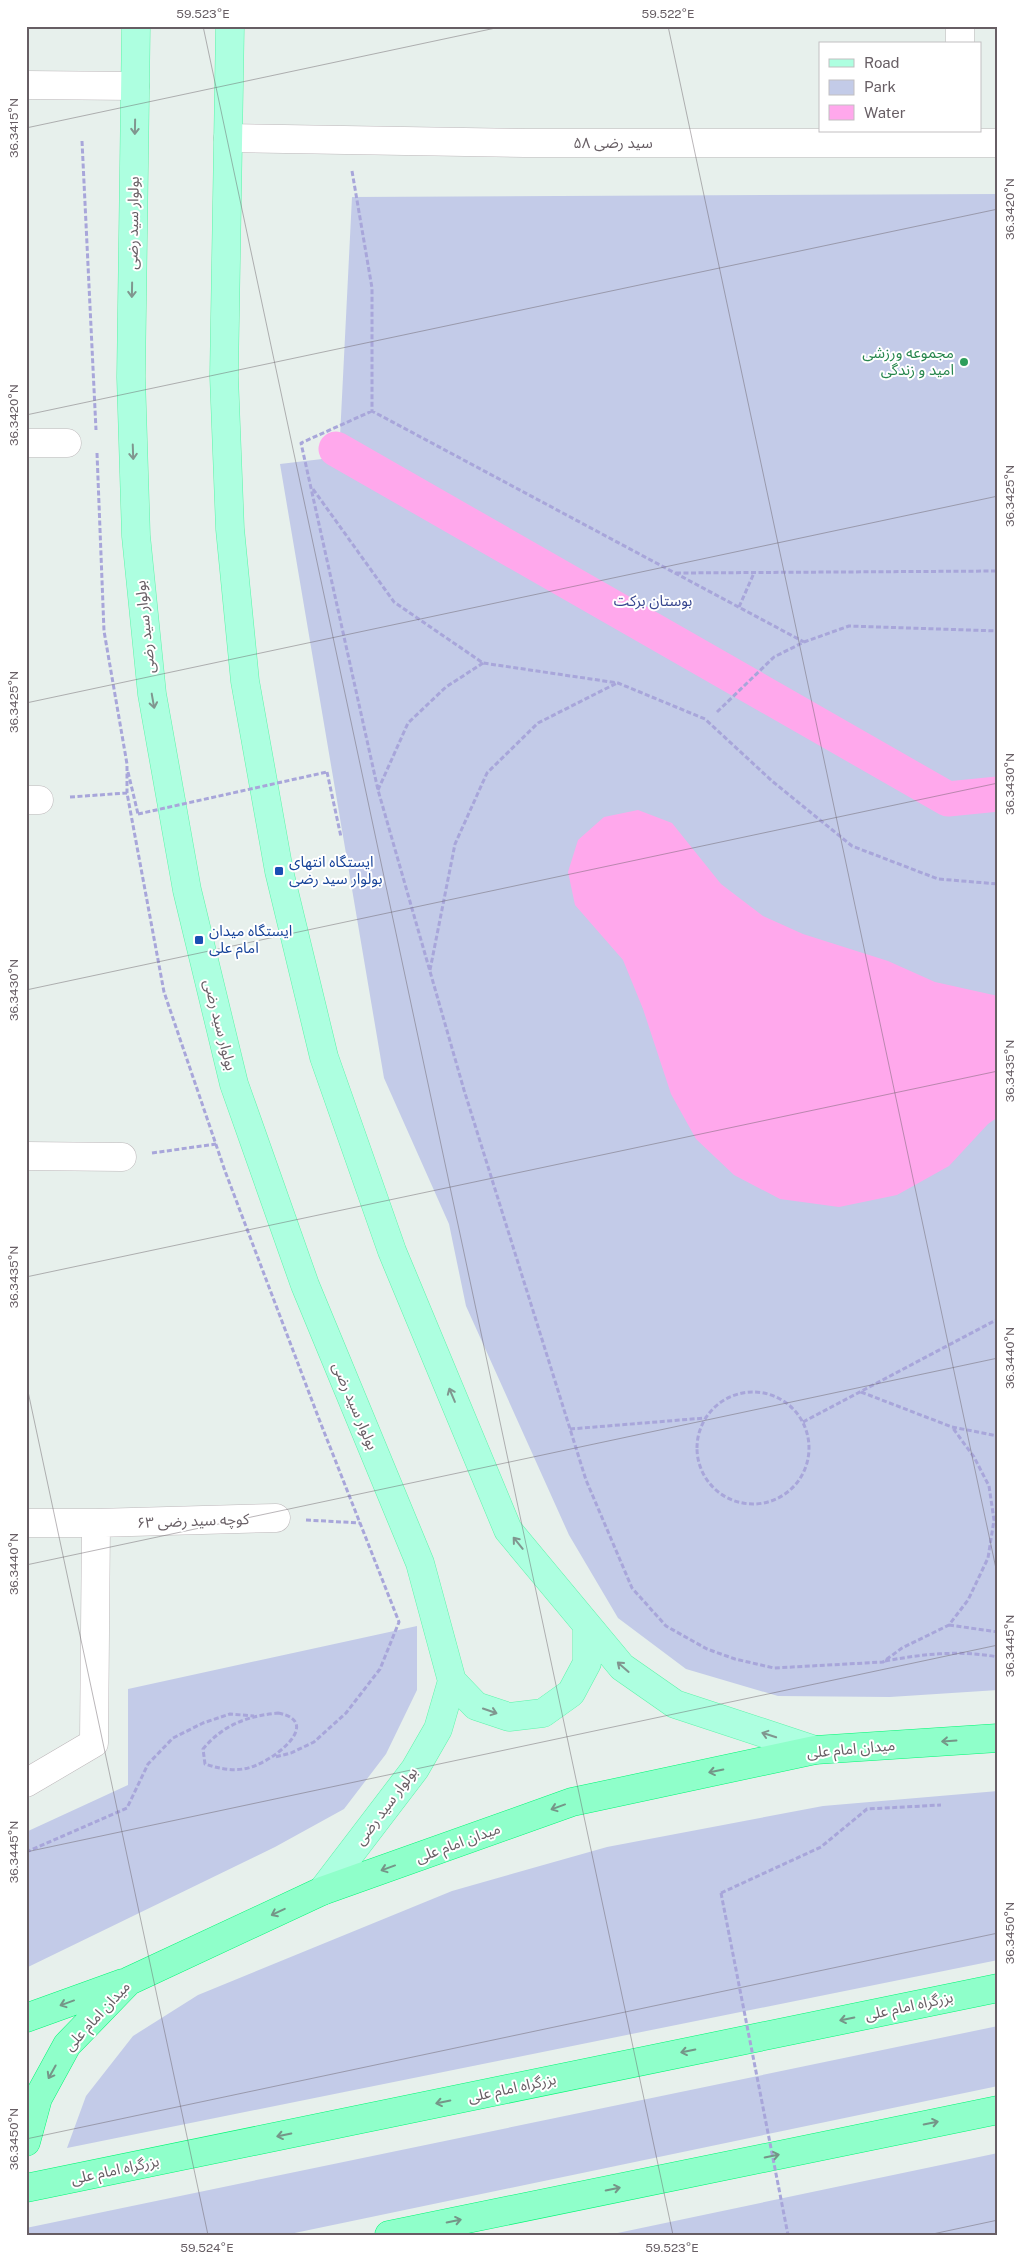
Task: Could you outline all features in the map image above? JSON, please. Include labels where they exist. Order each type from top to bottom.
[{"type":"highway","name":"میدان امام علی","points":[[26,2142],[38,2098],[67,2045],[129,1981],[322,1891],[572,1802],[815,1750],[998,1738]]},
{"type":"highway","points":[[26,2018],[129,1981]]},
{"type":"highway","name":"بزرگراه امام علی","points":[[26,2188],[998,1988]]},
{"type":"highway","points":[[389,2235],[998,2110]]},
{"type":"main road","name":"بولوار سید رضی","points":[[136,26],[131,377],[136,536],[152,694],[187,890],[234,1084],[305,1285],[420,1563],[452,1682],[438,1729],[415,1769],[322,1891]]},
{"type":"main road","points":[[230,26],[224,376],[230,530],[245,681],[283,889],[324,1057],[392,1251],[508,1530],[587,1628],[622,1667],[676,1704],[815,1750]]},
{"type":"main road","points":[[452,1682],[476,1706],[508,1717],[542,1713],[571,1693],[587,1663],[587,1628]]},
{"type":"street","points":[[960,26],[960,42]]},
{"type":"street","points":[[26,85],[135,86]]},
{"type":"street","name":"سید رضی ۵۸","points":[[228,138],[347,140],[959,137],[998,143]]},
{"type":"street","points":[[26,443],[67,443]]},
{"type":"street","points":[[26,1156],[122,1157]]},
{"type":"street","name":"کوچه سید رضی ۶۳","points":[[26,1522],[96,1523],[276,1518]]},
{"type":"street","points":[[26,1783],[94,1743],[96,1523]]},
{"type":"path","points":[[347,140],[372,288],[372,411]]},
{"type":"path","points":[[372,411],[301,443],[378,790],[464,1090],[586,1480],[632,1588],[666,1626],[708,1649],[735,1659],[774,1668],[883,1662],[926,1654],[971,1652],[998,1657]]},
{"type":"path","points":[[372,411],[804,642]]},
{"type":"path","points":[[311,486],[394,602],[483,663],[618,683],[705,719],[772,781],[852,846],[938,879],[998,884]]},
{"type":"path","points":[[675,573],[998,571]]},
{"type":"path","points":[[739,607],[754,572]]},
{"type":"path","points":[[717,712],[774,657],[804,642],[849,626],[998,631]]},
{"type":"path","points":[[378,790],[408,722],[446,688],[483,663]]},
{"type":"path","points":[[430,972],[455,844],[487,773],[538,723],[618,683]]},
{"type":"path","points":[[126,764],[138,814],[327,772],[341,837]]},
{"type":"path","points":[[33,800],[127,793]]},
{"type":"path","points":[[122,1157],[216,1144]]},
{"type":"path","points":[[803,1422],[998,1319]]},
{"type":"path","points":[[756,1392],[775,1396],[791,1406],[803,1422],[809,1441],[808,1460],[801,1479],[788,1493],[770,1502],[751,1505],[732,1501],[716,1490],[703,1475],[698,1456],[698,1437],[705,1418],[719,1404],[736,1395],[756,1392]]},
{"type":"path","points":[[860,1392],[952,1427],[998,1436]]},
{"type":"path","points":[[570,1429],[705,1418]]},
{"type":"path","points":[[883,1662],[902,1648],[949,1625],[968,1600],[988,1558],[994,1520],[989,1486],[974,1457],[952,1427]]},
{"type":"path","points":[[276,1518],[360,1524]]},
{"type":"path","points":[[949,1625],[998,1632]]},
{"type":"path","points":[[26,1852],[127,1808],[148,1764],[173,1738],[202,1723],[230,1714],[254,1716],[278,1713],[289,1715],[295,1721],[295,1732],[289,1744],[275,1756],[259,1765],[243,1769],[221,1769],[205,1764],[204,1749],[214,1736],[235,1722],[254,1716]]},
{"type":"path","points":[[788,2235],[721,1893],[821,1847],[867,1809],[941,1804]]},
{"type":"green space","name":"بوستان برکت","points":[[998,194],[998,1690],[890,1697],[778,1696],[686,1669],[618,1618],[569,1535],[466,1306],[449,1224],[384,1078],[280,464],[339,457],[352,197]]},
{"type":"green space","points":[[417,1626],[417,1690],[386,1754],[344,1809],[275,1847],[26,1968],[26,1832],[128,1785],[128,1689]]},
{"type":"green space","points":[[998,1791],[998,1960],[67,2148],[86,2096],[133,2036],[198,1995],[452,1891],[607,1847],[823,1806]]},
{"type":"green space","points":[[998,2026],[998,2086],[285,2235],[26,2235],[26,2228]]},
{"type":"green space","points":[[998,2153],[998,2235],[608,2235]]},
{"type":"water","points":[[638,810],[672,823],[721,884],[763,916],[803,934],[888,961],[935,982],[998,996],[998,1117],[988,1124],[949,1166],[897,1195],[839,1207],[780,1199],[734,1175],[696,1139],[671,1094],[643,1009],[623,960],[575,905],[568,872],[578,840],[604,817]]},
{"type":"waterway","points":[[336,449],[948,799],[998,794]]},
{"type":"place","name":"مجموعه ورزشی امید و زندگی","points":[[964,362]]},
{"type":"place","name":"ایستگاه انتهای بولوار سید رضی","points":[[279,871]]},
{"type":"place","name":"ایستگاه میدان امام علی","points":[[199,940]]}]
